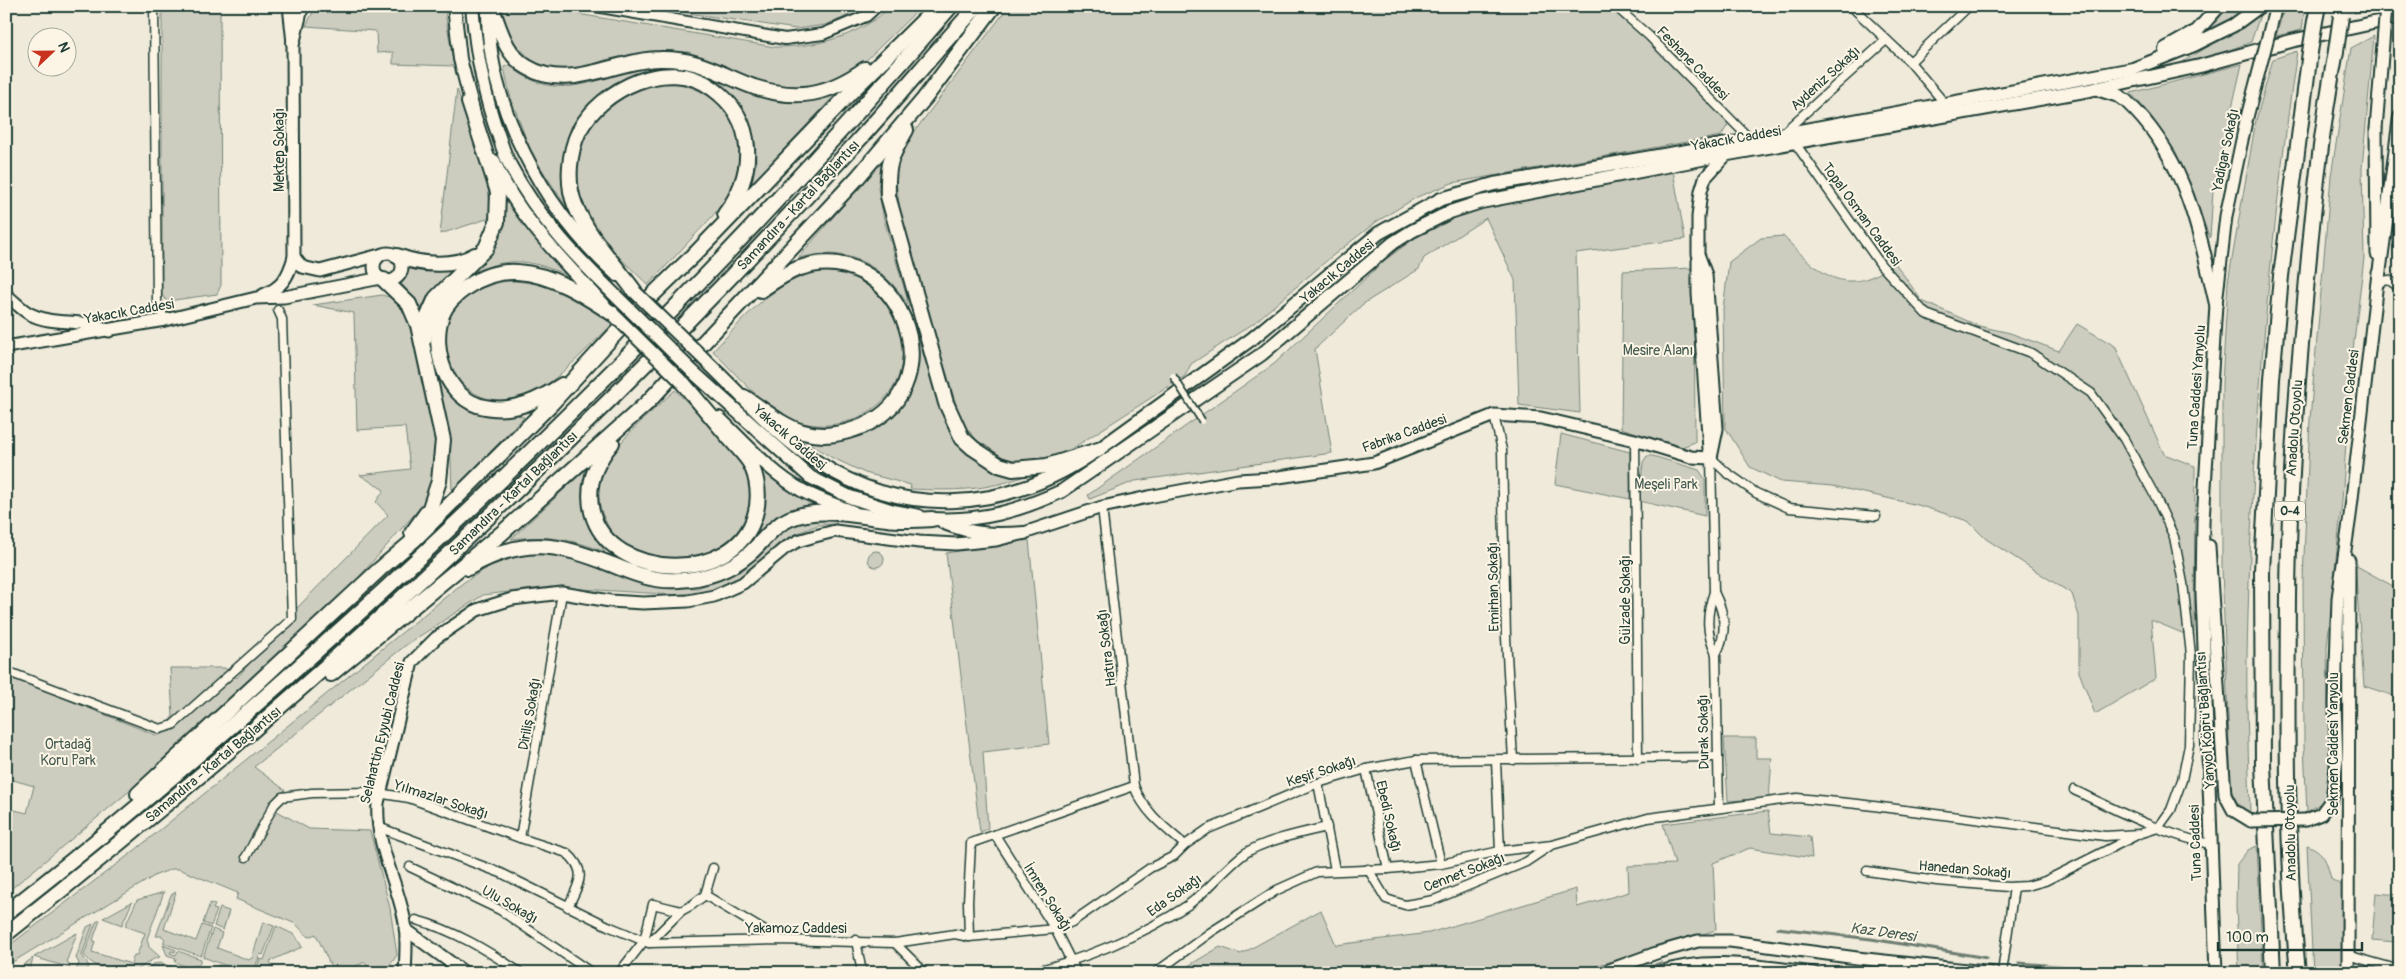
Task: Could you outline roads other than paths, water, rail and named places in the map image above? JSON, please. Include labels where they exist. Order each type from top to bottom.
[{"type":"highway","points":[[490,6],[508,51],[527,68],[557,78],[588,75],[625,64],[660,58],[692,61],[753,86],[785,95],[820,93],[847,81],[915,30]]},
{"type":"highway","points":[[6,904],[120,810],[380,569],[414,540],[552,403],[638,309],[696,253],[852,91],[938,6]]},
{"type":"highway","name":"Samandıra - Kartal Bağlantısı","points":[[6,913],[229,729],[461,519],[701,282],[867,104],[951,6]]},
{"type":"highway","name":"Samandıra - Kartal Bağlantısı","points":[[6,934],[44,905],[271,715],[424,579],[504,503],[721,287],[857,142],[977,6]]},
{"type":"highway","points":[[682,382],[750,463],[757,482],[757,508],[752,525],[743,540],[729,551],[698,562],[656,564],[639,560],[615,548],[604,537],[594,520],[589,498],[593,474],[602,455],[648,403],[858,178],[924,99],[994,6]]},
{"type":"highway","name":"Anadolu Otoyolu","points":[[2273,973],[2263,773],[2262,571],[2271,389],[2279,304],[2310,52],[2318,6]]},
{"type":"highway","name":"Anadolu Otoyolu","points":[[2298,973],[2289,849],[2287,651],[2290,487],[2300,345],[2312,227],[2327,104],[2342,11]]},
{"type":"highway","points":[[635,292],[584,224],[574,203],[570,180],[575,139],[586,118],[607,98],[623,87],[637,81],[661,76],[679,76],[711,87],[738,116],[744,130],[747,152],[745,180],[733,204],[696,253]]},
{"type":"highway","points":[[924,99],[890,159],[887,173],[888,196],[953,421],[962,438],[973,448],[999,465],[1013,469],[1047,466],[1098,450]]},
{"type":"highway","points":[[423,345],[428,316],[436,298],[486,248],[497,222],[498,192],[469,102]]},
{"type":"highway","points":[[397,256],[438,264],[456,263],[486,248]]},
{"type":"highway","points":[[733,312],[764,288],[797,269],[827,264],[836,265],[863,274],[887,290],[898,305],[911,341],[905,384],[898,398],[872,422],[857,428],[826,435],[802,431],[788,425],[744,398]]},
{"type":"highway","points":[[598,352],[565,383],[535,402],[503,409],[483,407],[468,400],[449,380],[438,350],[438,330],[442,313],[456,295],[486,276],[516,272],[542,277],[579,292],[613,314]]},
{"type":"highway","points":[[380,569],[411,535],[430,508],[439,481],[442,440],[423,345],[409,304],[382,279]]},
{"type":"highway","points":[[44,905],[111,858],[402,614],[502,533],[648,403]]},
{"type":"highway","points":[[402,614],[469,568],[516,548],[540,545],[561,547],[644,576],[677,580],[710,576],[736,564],[750,553],[767,534],[789,519],[818,513],[859,514],[886,519],[932,519]]},
{"type":"main road","name":"Mektep Sokağı","points":[[289,6],[293,43],[294,257]]},
{"type":"main road","points":[[454,6],[460,59],[469,102],[500,175],[523,212],[546,242],[613,314],[770,468],[828,503],[859,514]]},
{"type":"main road","name":"Yakacık Caddesi","points":[[472,6],[476,54],[483,91],[509,164],[550,226],[583,264],[692,371],[810,477],[829,488],[893,511],[932,519],[966,520],[1004,514],[1034,504],[1062,491],[1262,354],[1383,251],[1412,231],[1450,212],[1481,202],[1726,155],[2090,90],[2200,66],[2291,41],[2400,17]]},
{"type":"main road","name":"Yakacık Caddesi","points":[[490,6],[488,30],[501,94],[535,174],[562,216],[593,254],[793,444],[819,464],[850,481],[886,493],[931,501],[975,501],[1007,494],[1049,478],[1098,450],[1253,338],[1379,233],[1428,205],[1475,188],[1781,135],[2101,76]]},
{"type":"main road","points":[[2101,76],[2178,44],[2197,31],[2219,6]]},
{"type":"main road","points":[[2101,76],[2133,69],[2170,56],[2234,25],[2260,6]]},
{"type":"main road","name":"Yadigar Sokağı","points":[[2216,304],[2226,216],[2246,121],[2276,6]]},
{"type":"main road","name":"Sekmen Caddesi","points":[[2350,516],[2378,282],[2376,128],[2386,6]]},
{"type":"main road","points":[[293,43],[302,9]]},
{"type":"main road","points":[[2090,90],[2101,90],[2119,96],[2131,106],[2164,144],[2194,209],[2216,304]]},
{"type":"main road","points":[[2378,282],[2400,117]]},
{"type":"main road","name":"Durak Sokağı","points":[[1711,458],[1706,430],[1698,293],[1698,217],[1701,191],[1705,178],[1726,155]]},
{"type":"main road","points":[[294,257],[302,267],[320,271],[389,253],[397,256]]},
{"type":"main road","points":[[380,255],[374,267],[382,279]]},
{"type":"main road","name":"Yakacık Caddesi","points":[[256,298],[284,297],[382,279],[394,280],[401,273],[402,264],[397,256]]},
{"type":"main road","name":"Yakacık Caddesi","points":[[6,346],[109,331],[165,320],[256,298],[275,290],[283,284],[289,275],[294,257]]},
{"type":"main road","points":[[6,294],[29,314],[45,319],[98,324],[109,331]]},
{"type":"main road","name":"Tuna Caddesi Yanyolu","points":[[2205,472],[2216,304]]},
{"type":"main road","name":"Fabrika Caddesi","points":[[1102,507],[1238,480],[1272,478],[1374,463],[1494,415],[1541,418],[1635,440],[1691,457],[1711,458]]},
{"type":"main road","name":"Yanyol Köprü Bağlantısı","points":[[2205,472],[2225,795],[2233,810],[2251,821],[2306,820],[2321,814],[2332,799],[2337,760],[2335,704],[2338,598],[2350,516]]},
{"type":"main road","name":"Tuna Caddesi","points":[[2205,472],[2202,594],[2216,973]]},
{"type":"main road","name":"Selahattin Eyyubi Caddesi","points":[[405,973],[407,945],[405,929],[378,827],[378,809],[381,793],[412,662],[436,638],[477,610],[512,599],[562,594],[610,601],[643,603],[688,601],[714,596],[743,583],[785,548],[798,541],[835,531],[919,542],[956,544],[996,540],[1024,534],[1102,507]]},
{"type":"main road","name":"Sekmen Caddesi Yanyolu","points":[[2348,973],[2350,516]]},
{"type":"main road","points":[[932,519],[964,530],[988,535],[1024,534]]},
{"type":"main road","points":[[405,929],[465,973]]},
{"type":"main road","points":[[1601,973],[1659,952],[1698,941],[1730,940],[1857,958],[1994,973]]},
{"type":"main road","points":[[1658,973],[1701,962],[1731,963],[1814,973]]},
{"type":"street","points":[[154,6],[158,302],[165,320]]},
{"type":"street","points":[[595,6],[785,38],[823,34],[866,16],[877,6]]},
{"type":"street","name":"Feshane Caddesi","points":[[1615,6],[1649,36],[1751,140]]},
{"type":"street","points":[[1851,6],[1910,62],[1946,105]]},
{"type":"street","points":[[1910,62],[1969,6]]},
{"type":"street","name":"Aydeniz Sokağı","points":[[1781,135],[1886,40]]},
{"type":"street","name":"Topal Osman Caddesi","points":[[1795,143],[1881,265],[1926,314],[2031,353],[2091,393],[2124,440],[2156,498],[2174,537],[2183,583],[2191,655],[2189,745],[2182,780],[2171,810],[2158,828]]},
{"type":"street","points":[[2378,282],[2389,280],[2400,288]]},
{"type":"street","points":[[6,671],[160,729],[173,725],[292,619],[282,319],[278,310]]},
{"type":"street","points":[[1173,376],[1202,421]]},
{"type":"street","name":"Emirhan Sokağı","points":[[1494,415],[1502,450],[1506,637],[1513,760]]},
{"type":"street","name":"Gülzade Sokağı","points":[[1635,440],[1638,759]]},
{"type":"street","points":[[1711,458],[1726,472],[1756,493],[1789,508],[1876,516]]},
{"type":"street","name":"Durak Sokağı","points":[[1711,458],[1714,592],[1724,619],[1723,641],[1716,654]]},
{"type":"street","name":"Hatıra Sokağı","points":[[1102,507],[1134,786]]},
{"type":"street","name":"Durak Sokağı","points":[[1714,592],[1708,608],[1707,624],[1710,641],[1716,654],[1719,808]]},
{"type":"street","name":"Diriliş Sokağı","points":[[520,838],[562,594]]},
{"type":"street","name":"Keşif Sokağı","points":[[969,937],[1055,929],[1072,922],[1150,868],[1174,856],[1185,845],[1208,829],[1318,783],[1366,769],[1416,760],[1496,761],[1718,756]]},
{"type":"street","points":[[1416,760],[1441,864]]},
{"type":"street","points":[[1496,761],[1500,851]]},
{"type":"street","name":"Ebedi Sokağı","points":[[1366,769],[1388,869]]},
{"type":"street","points":[[1318,783],[1335,870]]},
{"type":"street","points":[[969,937],[971,842],[1134,786],[1139,797],[1155,819],[1185,845]]},
{"type":"street","points":[[2074,790],[2158,828],[2187,839],[2210,844]]},
{"type":"street","name":"Yılmazlar Sokağı","points":[[246,857],[274,805],[282,798],[312,793],[381,793],[418,801],[520,838],[568,853],[576,861],[580,876],[568,907]]},
{"type":"street","points":[[1155,973],[1211,932],[1278,890],[1317,872],[1388,869],[1441,864],[1500,851],[1552,845],[1648,818],[1797,798],[1858,804],[2105,836],[2139,834],[2158,828]]},
{"type":"street","name":"Yakamoz Caddesi","points":[[378,827],[501,873],[568,907],[646,942],[856,940],[895,943],[955,934],[969,937]]},
{"type":"street","name":"Eda Sokağı","points":[[1028,973],[1072,960],[1152,927],[1189,904],[1245,853],[1289,836],[1327,827]]},
{"type":"street","name":"Hanedan Sokağı","points":[[1867,870],[1937,881],[2014,887],[2026,886],[2045,881],[2139,834]]},
{"type":"street","name":"İmren Sokağı","points":[[995,835],[1055,929],[1077,973]]},
{"type":"street","name":"Cennet Sokağı","points":[[1368,869],[1386,900],[1405,905],[1434,900],[1526,862],[1552,845]]},
{"type":"street","name":"Ulu Sokağı","points":[[410,867],[500,910],[592,973]]},
{"type":"street","points":[[619,973],[646,942],[681,911],[692,906],[705,894],[713,868]]},
{"type":"street","points":[[2002,973],[2014,887]]},
{"type":"street","points":[[705,894],[779,940]]},
{"type":"street","points":[[646,942],[652,904],[681,911]]},
{"type":"street","points":[[416,920],[440,926],[492,954],[521,973]]},
{"type":"street","points":[[856,940],[862,973]]},
{"type":"street","points":[[895,943],[924,973]]},
{"type":"street","points":[[2347,955],[2400,970]]},
{"type":"waterway","name":"Kaz Deresi","points":[[1777,928],[1871,939],[1987,958]]},
{"type":"waterway","name":"Kaz Deresi","points":[[1633,973],[1661,963]]},
{"type":"waterway","name":"Kaz Deresi","points":[[2019,963],[2083,968],[2093,973]]},
{"type":"park label","name":"Mesire Alanı","points":[[1658,350]]},
{"type":"park label","name":"Meşeli Park","points":[[1666,484]]},
{"type":"park label","name":"Ortadağ Koru Park","points":[[68,752]]}]
